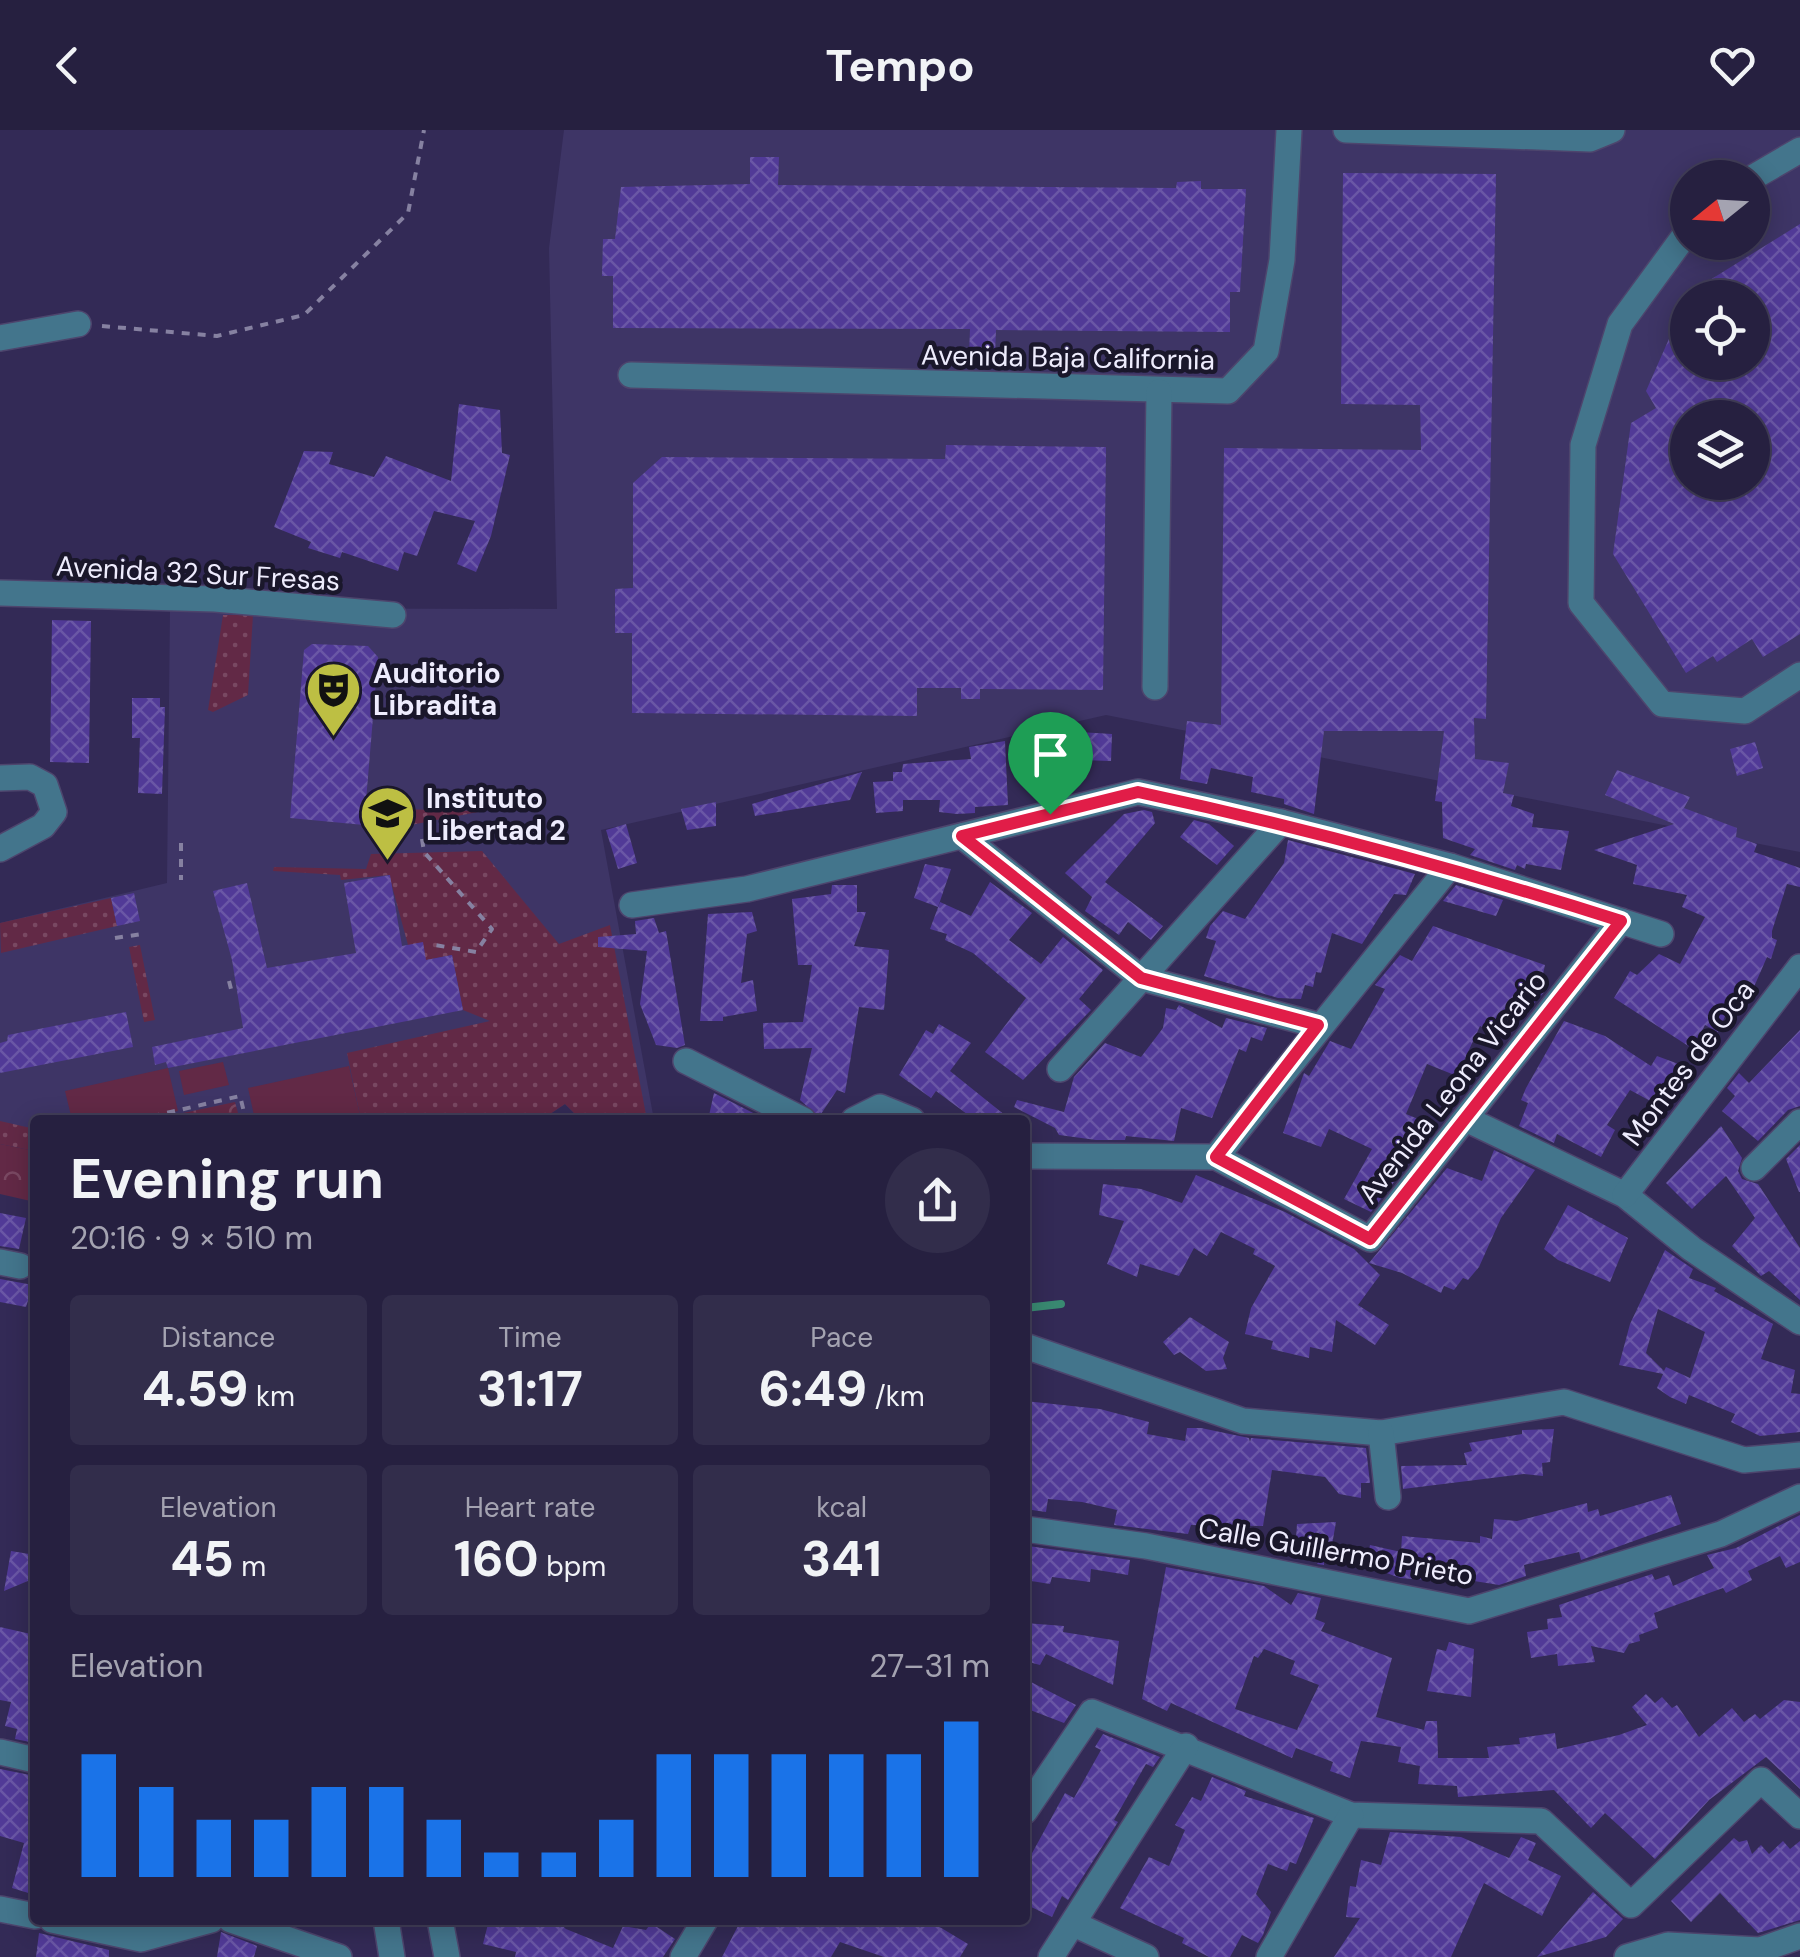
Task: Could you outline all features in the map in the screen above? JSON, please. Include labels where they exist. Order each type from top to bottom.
[{"type":"street","name":"Avenida Baja California","points":[[631,375],[1159,392],[1228,390],[1266,350],[1282,260],[1288,130]]},
{"type":"street","points":[[1346,130],[1590,139],[1612,130]]},
{"type":"street","points":[[1770,168],[1800,150]]},
{"type":"street","points":[[1670,256],[1620,324],[1588,427],[1584,445],[1581,604],[1662,704],[1745,710],[1800,675]]},
{"type":"street","points":[[0,338],[78,324]]},
{"type":"street","points":[[1155,687],[1159,392]]},
{"type":"street","name":"Avenida 32 Sur Fresas","points":[[0,593],[215,599],[393,615]]},
{"type":"street","points":[[0,778],[30,777],[45,785],[54,812],[42,826],[0,850]]},
{"type":"street","points":[[632,905],[747,888],[1138,792],[1281,822],[1450,866],[1661,934]]},
{"type":"street","points":[[1060,1070],[1281,822]]},
{"type":"street","points":[[962,836],[1141,978],[1318,1025]]},
{"type":"street","points":[[1216,1157],[1318,1025],[1450,866]]},
{"type":"street","name":"Avenida Leona Vicario","points":[[1030,1156],[1216,1157],[1370,1239],[1621,921]]},
{"type":"street","name":"Montes de Oca","points":[[1625,1195],[1789,1001],[1800,967]]},
{"type":"street","points":[[686,1061],[793,1115]]},
{"type":"street","points":[[864,1115],[880,1107],[900,1115]]},
{"type":"street","points":[[1466,1119],[1625,1195],[1692,1250],[1800,1322]]},
{"type":"street","points":[[1754,1168],[1800,1122]]},
{"type":"street","points":[[1030,1348],[1243,1421],[1381,1433],[1564,1402],[1744,1460],[1800,1455]]},
{"type":"street","points":[[1381,1433],[1388,1498]]},
{"type":"street","name":"Calle Guillermo Prieto","points":[[1030,1531],[1146,1546],[1469,1611],[1722,1534],[1800,1497]]},
{"type":"street","points":[[1030,1800],[1092,1712],[1186,1746],[1351,1816],[1541,1821],[1631,1905],[1761,1780],[1800,1816]]},
{"type":"street","points":[[1051,1957],[1076,1924],[1186,1746]]},
{"type":"street","points":[[0,1752],[30,1759]]},
{"type":"street","points":[[1269,1957],[1351,1816]]},
{"type":"street","points":[[0,1909],[30,1915]]},
{"type":"street","points":[[1076,1924],[1146,1957]]},
{"type":"street","points":[[74,1925],[141,1940],[194,1925]]},
{"type":"street","points":[[246,1925],[340,1957]]},
{"type":"street","points":[[387,1925],[392,1957]]},
{"type":"street","points":[[441,1925],[447,1957]]},
{"type":"street","points":[[683,1957],[702,1925]]},
{"type":"street","points":[[1627,1957],[1668,1945],[1760,1950],[1800,1936]]},
{"type":"path","points":[[78,324],[217,336],[304,314],[408,213],[424,130]]},
{"type":"path","points":[[422,839],[424,852],[492,928],[476,952],[436,945]]},
{"type":"path","points":[[181,843],[182,880]]},
{"type":"path","points":[[115,938],[142,934]]},
{"type":"path","points":[[229,981],[230,989]]},
{"type":"path","points":[[158,1115],[240,1096],[245,1115]]},
{"type":"shaded area","points":[[564,130],[1800,130],[1800,852],[1106,715],[601,830],[653,1115],[576,1115],[565,1104],[548,1115],[30,1115],[30,1150],[0,1144],[0,923],[167,883],[170,608],[557,609],[549,248]]},
{"type":"green space","points":[[223,615],[253,615],[248,695],[213,712],[208,710]]},
{"type":"green space","points":[[393,809],[483,811],[390,829]]},
{"type":"green space","points":[[482,851],[559,944],[610,925],[646,1115],[576,1115],[565,1104],[548,1115],[360,1115],[347,1053],[490,1021],[463,1010],[452,955],[426,960],[408,945],[389,875],[341,880],[340,875],[273,871],[274,867],[366,869],[371,854]]},
{"type":"green space","points":[[111,898],[117,926],[1,953],[0,923]]},
{"type":"green space","points":[[140,945],[155,1020],[144,1022],[129,947]]},
{"type":"green space","points":[[223,1062],[229,1085],[184,1095],[179,1071]]},
{"type":"green space","points":[[349,1066],[360,1115],[254,1115],[248,1088]]},
{"type":"green space","points":[[168,1068],[178,1111],[159,1115],[71,1115],[65,1091]]},
{"type":"green space","points":[[235,1102],[239,1115],[174,1115]]},
{"type":"green space","points":[[0,1121],[30,1128],[30,1150],[0,1144]]},
{"type":"green space","points":[[0,1144],[30,1150],[30,1201],[0,1194]]},
{"type":"building","points":[[750,157],[779,157],[778,185],[1176,188],[1177,182],[1201,181],[1201,189],[1246,189],[1240,292],[1230,292],[1230,332],[996,330],[995,356],[969,355],[970,329],[613,328],[613,276],[602,276],[603,239],[615,239],[621,187],[750,184]]},
{"type":"building","points":[[1343,173],[1496,174],[1486,719],[1474,718],[1475,759],[1509,763],[1503,793],[1514,795],[1511,806],[1534,814],[1532,827],[1569,831],[1561,870],[1526,864],[1525,869],[1517,865],[1515,870],[1470,855],[1475,849],[1443,838],[1442,802],[1435,801],[1444,731],[1324,731],[1314,814],[1284,804],[1284,799],[1251,792],[1253,777],[1211,768],[1207,784],[1180,779],[1187,721],[1221,725],[1224,448],[1421,450],[1420,405],[1341,404]]},
{"type":"building","points":[[1800,224],[1800,634],[1763,657],[1752,639],[1717,662],[1713,656],[1686,673],[1613,554],[1631,423],[1656,408],[1646,391],[1670,337],[1670,380],[1770,380],[1770,280],[1710,280],[1742,260],[1770,260],[1770,243]]},
{"type":"building","points":[[459,404],[500,410],[502,453],[510,455],[491,536],[476,572],[457,564],[475,521],[434,511],[417,556],[404,552],[398,571],[342,552],[340,558],[308,548],[311,542],[274,527],[304,451],[333,452],[329,464],[374,477],[386,456],[451,481]]},
{"type":"building","points":[[946,445],[1106,447],[1103,690],[980,689],[980,699],[961,699],[961,688],[917,688],[917,716],[632,713],[632,633],[615,633],[615,589],[633,588],[633,483],[662,457],[945,459]]},
{"type":"building","points":[[52,620],[91,621],[89,763],[50,762]]},
{"type":"building","name":"Auditorio Libradita","points":[[312,644],[368,646],[378,657],[364,825],[290,818],[304,650]]},
{"type":"building","points":[[132,698],[160,698],[160,707],[165,707],[162,794],[138,793],[140,738],[132,738]]},
{"type":"building","points":[[1079,732],[1112,734],[1111,761],[1080,760]]},
{"type":"building","points":[[1005,741],[1008,805],[975,807],[975,813],[957,814],[939,812],[940,800],[903,800],[903,811],[876,813],[873,782],[893,781],[893,772],[902,772],[903,764],[971,759],[969,747]]},
{"type":"building","points":[[1755,742],[1763,768],[1737,776],[1730,749]]},
{"type":"building","points":[[1617,770],[1690,797],[1684,808],[1737,828],[1736,837],[1757,844],[1754,852],[1800,868],[1800,887],[1787,884],[1772,931],[1772,938],[1777,940],[1771,959],[1767,957],[1750,996],[1736,991],[1718,1032],[1705,1025],[1693,1049],[1614,998],[1630,971],[1637,975],[1659,954],[1680,964],[1705,917],[1682,907],[1687,895],[1633,884],[1637,865],[1594,850],[1674,824],[1605,795]]},
{"type":"building","points":[[862,772],[850,800],[755,816],[752,804]]},
{"type":"building","points":[[716,802],[716,826],[687,830],[681,809]]},
{"type":"building","points":[[1152,812],[1155,823],[1105,882],[1163,926],[1151,940],[1128,922],[1119,935],[1085,911],[1092,897],[1065,873],[1124,814]]},
{"type":"building","points":[[1194,820],[1209,824],[1234,846],[1217,865],[1180,837]]},
{"type":"building","points":[[626,824],[637,863],[618,869],[606,830]]},
{"type":"building","points":[[1288,840],[1415,874],[1406,895],[1394,894],[1362,944],[1332,933],[1321,973],[1316,972],[1313,987],[1305,985],[1301,999],[1278,998],[1204,976],[1216,941],[1206,938],[1210,926],[1223,911],[1245,919],[1284,863]]},
{"type":"building","points":[[925,864],[951,869],[938,907],[914,898]]},
{"type":"building","points":[[390,875],[402,946],[423,942],[426,960],[452,955],[463,1010],[168,1068],[166,1062],[155,1065],[152,1047],[243,1028],[232,960],[213,891],[247,883],[267,968],[356,953],[344,883]]},
{"type":"building","points":[[990,882],[1032,913],[1009,940],[1041,964],[1063,937],[1103,970],[1079,999],[1091,1010],[1023,1080],[985,1052],[1026,998],[973,953],[945,940],[947,934],[930,929],[940,902],[971,916]]},
{"type":"building","points":[[832,885],[857,885],[857,912],[866,912],[854,946],[889,950],[884,1010],[859,1007],[845,1093],[837,1090],[817,1115],[800,1100],[812,1048],[764,1049],[763,1023],[803,1022],[812,965],[798,965],[792,899],[831,894]]},
{"type":"building","points":[[1456,885],[1503,900],[1496,916],[1443,901]]},
{"type":"building","points":[[134,893],[140,921],[117,926],[111,898]]},
{"type":"building","points":[[752,912],[757,931],[747,934],[741,983],[753,980],[757,1011],[723,1017],[723,1021],[700,1021],[708,914]]},
{"type":"building","points":[[654,918],[659,933],[666,931],[685,1045],[677,1048],[656,1045],[640,1004],[647,951],[598,947],[598,937],[636,934],[635,921]]},
{"type":"building","points":[[1433,926],[1545,965],[1540,988],[1546,990],[1504,1037],[1480,1026],[1457,1076],[1427,1064],[1406,1114],[1423,1121],[1400,1174],[1371,1212],[1344,1199],[1372,1149],[1329,1129],[1321,1147],[1283,1133],[1304,1073],[1309,1076],[1330,1041],[1351,1049],[1385,989],[1375,985],[1400,955],[1412,961]]},
{"type":"building","points":[[1179,1005],[1222,1028],[1226,1018],[1267,1028],[1262,1041],[1251,1037],[1246,1052],[1239,1049],[1212,1118],[1181,1108],[1174,1141],[1126,1136],[1125,1140],[1096,1140],[1059,1135],[1055,1128],[1014,1107],[1017,1100],[1064,1112],[1074,1077],[1105,1043],[1141,1057],[1163,1028],[1166,1008],[1176,1010]]},
{"type":"building","points":[[126,1012],[133,1047],[0,1073],[0,1043],[7,1041],[8,1035]]},
{"type":"building","points":[[1564,1021],[1605,1036],[1651,1066],[1657,1056],[1684,1066],[1670,1094],[1661,1090],[1654,1103],[1630,1090],[1607,1125],[1615,1130],[1601,1157],[1557,1134],[1554,1143],[1519,1126],[1528,1103],[1521,1100],[1526,1088]]},
{"type":"building","points":[[939,1024],[971,1043],[950,1071],[1005,1115],[968,1115],[936,1091],[931,1098],[899,1075],[926,1030],[933,1034]]},
{"type":"building","points":[[1800,1030],[1800,1106],[1788,1110],[1758,1141],[1722,1111],[1735,1096],[1727,1088],[1739,1073],[1749,1083]]},
{"type":"building","points":[[714,1093],[757,1115],[709,1115]]},
{"type":"building","points":[[1721,1126],[1742,1158],[1738,1171],[1742,1179],[1758,1184],[1800,1248],[1800,1300],[1769,1271],[1761,1276],[1732,1246],[1755,1218],[1726,1176],[1692,1209],[1666,1183]]},
{"type":"building","points":[[1800,1145],[1800,1192],[1799,1192],[1786,1159]]},
{"type":"building","points":[[1494,1150],[1535,1170],[1501,1218],[1479,1267],[1468,1280],[1463,1278],[1454,1290],[1444,1286],[1441,1293],[1402,1273],[1369,1263],[1447,1168],[1482,1181]]},
{"type":"building","points":[[1196,1175],[1285,1212],[1354,1249],[1380,1275],[1358,1305],[1389,1325],[1375,1345],[1336,1320],[1332,1352],[1310,1347],[1309,1358],[1271,1349],[1273,1341],[1245,1334],[1251,1308],[1275,1266],[1253,1254],[1255,1249],[1221,1232],[1207,1256],[1194,1248],[1179,1276],[1140,1264],[1137,1277],[1107,1264],[1124,1221],[1099,1215],[1103,1184],[1141,1189],[1182,1203]]},
{"type":"building","points":[[1568,1205],[1628,1238],[1610,1282],[1558,1260],[1544,1249]]},
{"type":"building","points":[[0,1213],[26,1218],[19,1249],[0,1246]]},
{"type":"building","points":[[1665,1250],[1693,1269],[1689,1278],[1716,1288],[1714,1291],[1773,1324],[1761,1359],[1795,1370],[1791,1393],[1800,1394],[1800,1432],[1760,1436],[1731,1422],[1735,1414],[1689,1395],[1686,1404],[1670,1397],[1657,1388],[1663,1374],[1619,1365],[1630,1324]],"holes":[[[1658,1309],[1705,1332],[1690,1378],[1666,1367],[1664,1371],[1646,1353]]]},
{"type":"building","points":[[0,1279],[30,1284],[26,1307],[0,1302]]},
{"type":"building","points":[[1190,1317],[1229,1342],[1223,1358],[1227,1369],[1206,1371],[1180,1352],[1174,1355],[1163,1342]]},
{"type":"building","points":[[1030,1402],[1100,1409],[1149,1422],[1147,1434],[1185,1441],[1187,1428],[1201,1428],[1249,1438],[1250,1442],[1251,1438],[1366,1448],[1370,1483],[1361,1483],[1361,1498],[1339,1494],[1325,1477],[1272,1470],[1263,1526],[1191,1525],[1188,1534],[1114,1525],[1117,1510],[1048,1499],[1046,1512],[1030,1510]]},
{"type":"building","points":[[1554,1429],[1550,1462],[1542,1463],[1543,1476],[1524,1474],[1403,1489],[1401,1466],[1467,1465],[1464,1453],[1472,1451],[1469,1443],[1522,1434],[1522,1430]]},
{"type":"building","points":[[1671,1495],[1681,1524],[1581,1560],[1579,1552],[1524,1565],[1526,1576],[1499,1585],[1437,1575],[1437,1581],[1400,1578],[1384,1572],[1384,1568],[1366,1564],[1370,1545],[1401,1552],[1402,1536],[1480,1543],[1480,1536],[1492,1539],[1494,1519],[1517,1521],[1587,1503],[1588,1512],[1598,1509],[1600,1516]]},
{"type":"building","points":[[1800,1515],[1800,1562],[1786,1568],[1780,1556],[1748,1571],[1752,1580],[1726,1593],[1723,1588],[1654,1613],[1658,1628],[1639,1635],[1640,1641],[1629,1644],[1624,1653],[1591,1646],[1595,1662],[1558,1666],[1557,1654],[1531,1658],[1527,1632],[1548,1629],[1547,1619],[1562,1617],[1559,1605],[1652,1574],[1655,1580],[1669,1575],[1673,1586],[1714,1568],[1707,1555],[1736,1548]]},
{"type":"building","points":[[1336,1522],[1332,1545],[1324,1544],[1324,1565],[1317,1564],[1321,1558],[1295,1552],[1297,1524]]},
{"type":"building","points":[[1030,1546],[1130,1560],[1128,1575],[1091,1569],[1090,1582],[1052,1577],[1050,1584],[1030,1581]]},
{"type":"building","points":[[11,1551],[30,1554],[30,1580],[4,1591]]},
{"type":"building","points":[[1166,1567],[1264,1586],[1291,1605],[1298,1593],[1321,1598],[1315,1619],[1325,1623],[1321,1631],[1392,1658],[1376,1717],[1424,1730],[1426,1721],[1437,1721],[1438,1758],[1489,1758],[1487,1747],[1520,1744],[1519,1738],[1555,1733],[1557,1749],[1619,1735],[1647,1725],[1632,1707],[1646,1694],[1655,1703],[1662,1697],[1672,1708],[1677,1705],[1699,1737],[1732,1708],[1744,1722],[1755,1714],[1760,1719],[1784,1700],[1800,1702],[1800,1789],[1766,1757],[1709,1800],[1655,1859],[1605,1813],[1591,1828],[1554,1790],[1458,1797],[1457,1786],[1418,1784],[1420,1766],[1398,1762],[1401,1747],[1361,1741],[1350,1778],[1330,1771],[1333,1762],[1296,1748],[1292,1758],[1171,1703],[1167,1711],[1142,1699]],"holes":[[[1264,1649],[1295,1661],[1290,1674],[1319,1685],[1297,1730],[1235,1709],[1254,1656],[1258,1658]]]},
{"type":"building","points":[[1030,1623],[1064,1626],[1063,1632],[1119,1641],[1113,1685],[1046,1654],[1040,1665],[1030,1662]]},
{"type":"building","points":[[0,1627],[30,1634],[30,1742],[15,1739],[17,1729],[5,1726],[11,1702],[0,1700]]},
{"type":"building","points":[[1449,1642],[1474,1649],[1471,1697],[1427,1691],[1437,1649],[1446,1651]]},
{"type":"building","points":[[1030,1682],[1076,1705],[1064,1723],[1030,1710]]},
{"type":"building","points":[[1103,1734],[1160,1757],[1153,1767],[1146,1764],[1114,1820],[1118,1822],[1068,1900],[1062,1896],[1052,1917],[1030,1906],[1030,1857],[1065,1793],[1074,1798],[1101,1750],[1095,1747]]},
{"type":"building","points":[[0,1769],[30,1775],[30,1893],[12,1888],[24,1843],[0,1836]]},
{"type":"building","points":[[1212,1777],[1246,1791],[1244,1796],[1314,1818],[1296,1864],[1290,1862],[1287,1871],[1268,1864],[1256,1894],[1271,1912],[1263,1935],[1258,1943],[1242,1935],[1230,1957],[1209,1957],[1182,1943],[1184,1938],[1120,1908],[1149,1857],[1169,1866],[1185,1830],[1175,1825],[1192,1797],[1201,1801]]},
{"type":"building","points":[[1390,1832],[1461,1837],[1509,1858],[1521,1837],[1536,1843],[1528,1860],[1561,1876],[1542,1916],[1484,1883],[1451,1957],[1334,1957],[1360,1918],[1346,1917],[1350,1886],[1356,1887],[1361,1860],[1381,1865]]},
{"type":"building","points":[[1734,1838],[1739,1842],[1747,1840],[1752,1854],[1761,1845],[1769,1854],[1783,1841],[1790,1849],[1800,1841],[1800,1920],[1758,1933],[1720,1893],[1691,1922],[1671,1901]]},
{"type":"building","points":[[1593,1892],[1623,1919],[1606,1937],[1537,1957]]},
{"type":"building","points":[[488,1925],[562,1925],[613,1948],[623,1926],[646,1930],[654,1925],[675,1939],[663,1957],[515,1957],[516,1952],[483,1944]]},
{"type":"building","points":[[738,1925],[936,1925],[968,1944],[960,1957],[884,1957],[840,1942],[831,1957],[722,1957]]},
{"type":"building","points":[[221,1932],[257,1946],[254,1957],[217,1957]]},
{"type":"building","points":[[39,1933],[109,1950],[109,1957],[36,1957]]},
{"type":"waterway","points":[[1030,1307],[1061,1304]]},
{"type":"place","name":"Auditorio Libradita","points":[[334,738]]},
{"type":"place","name":"Instituto Libertad 2","points":[[387,863]]},
{"type":"route","points":[[1138,792],[1281,822],[1450,866],[1621,921],[1370,1239],[1216,1157],[1318,1025],[1141,978],[962,836],[1050,814],[1138,792]]}]
